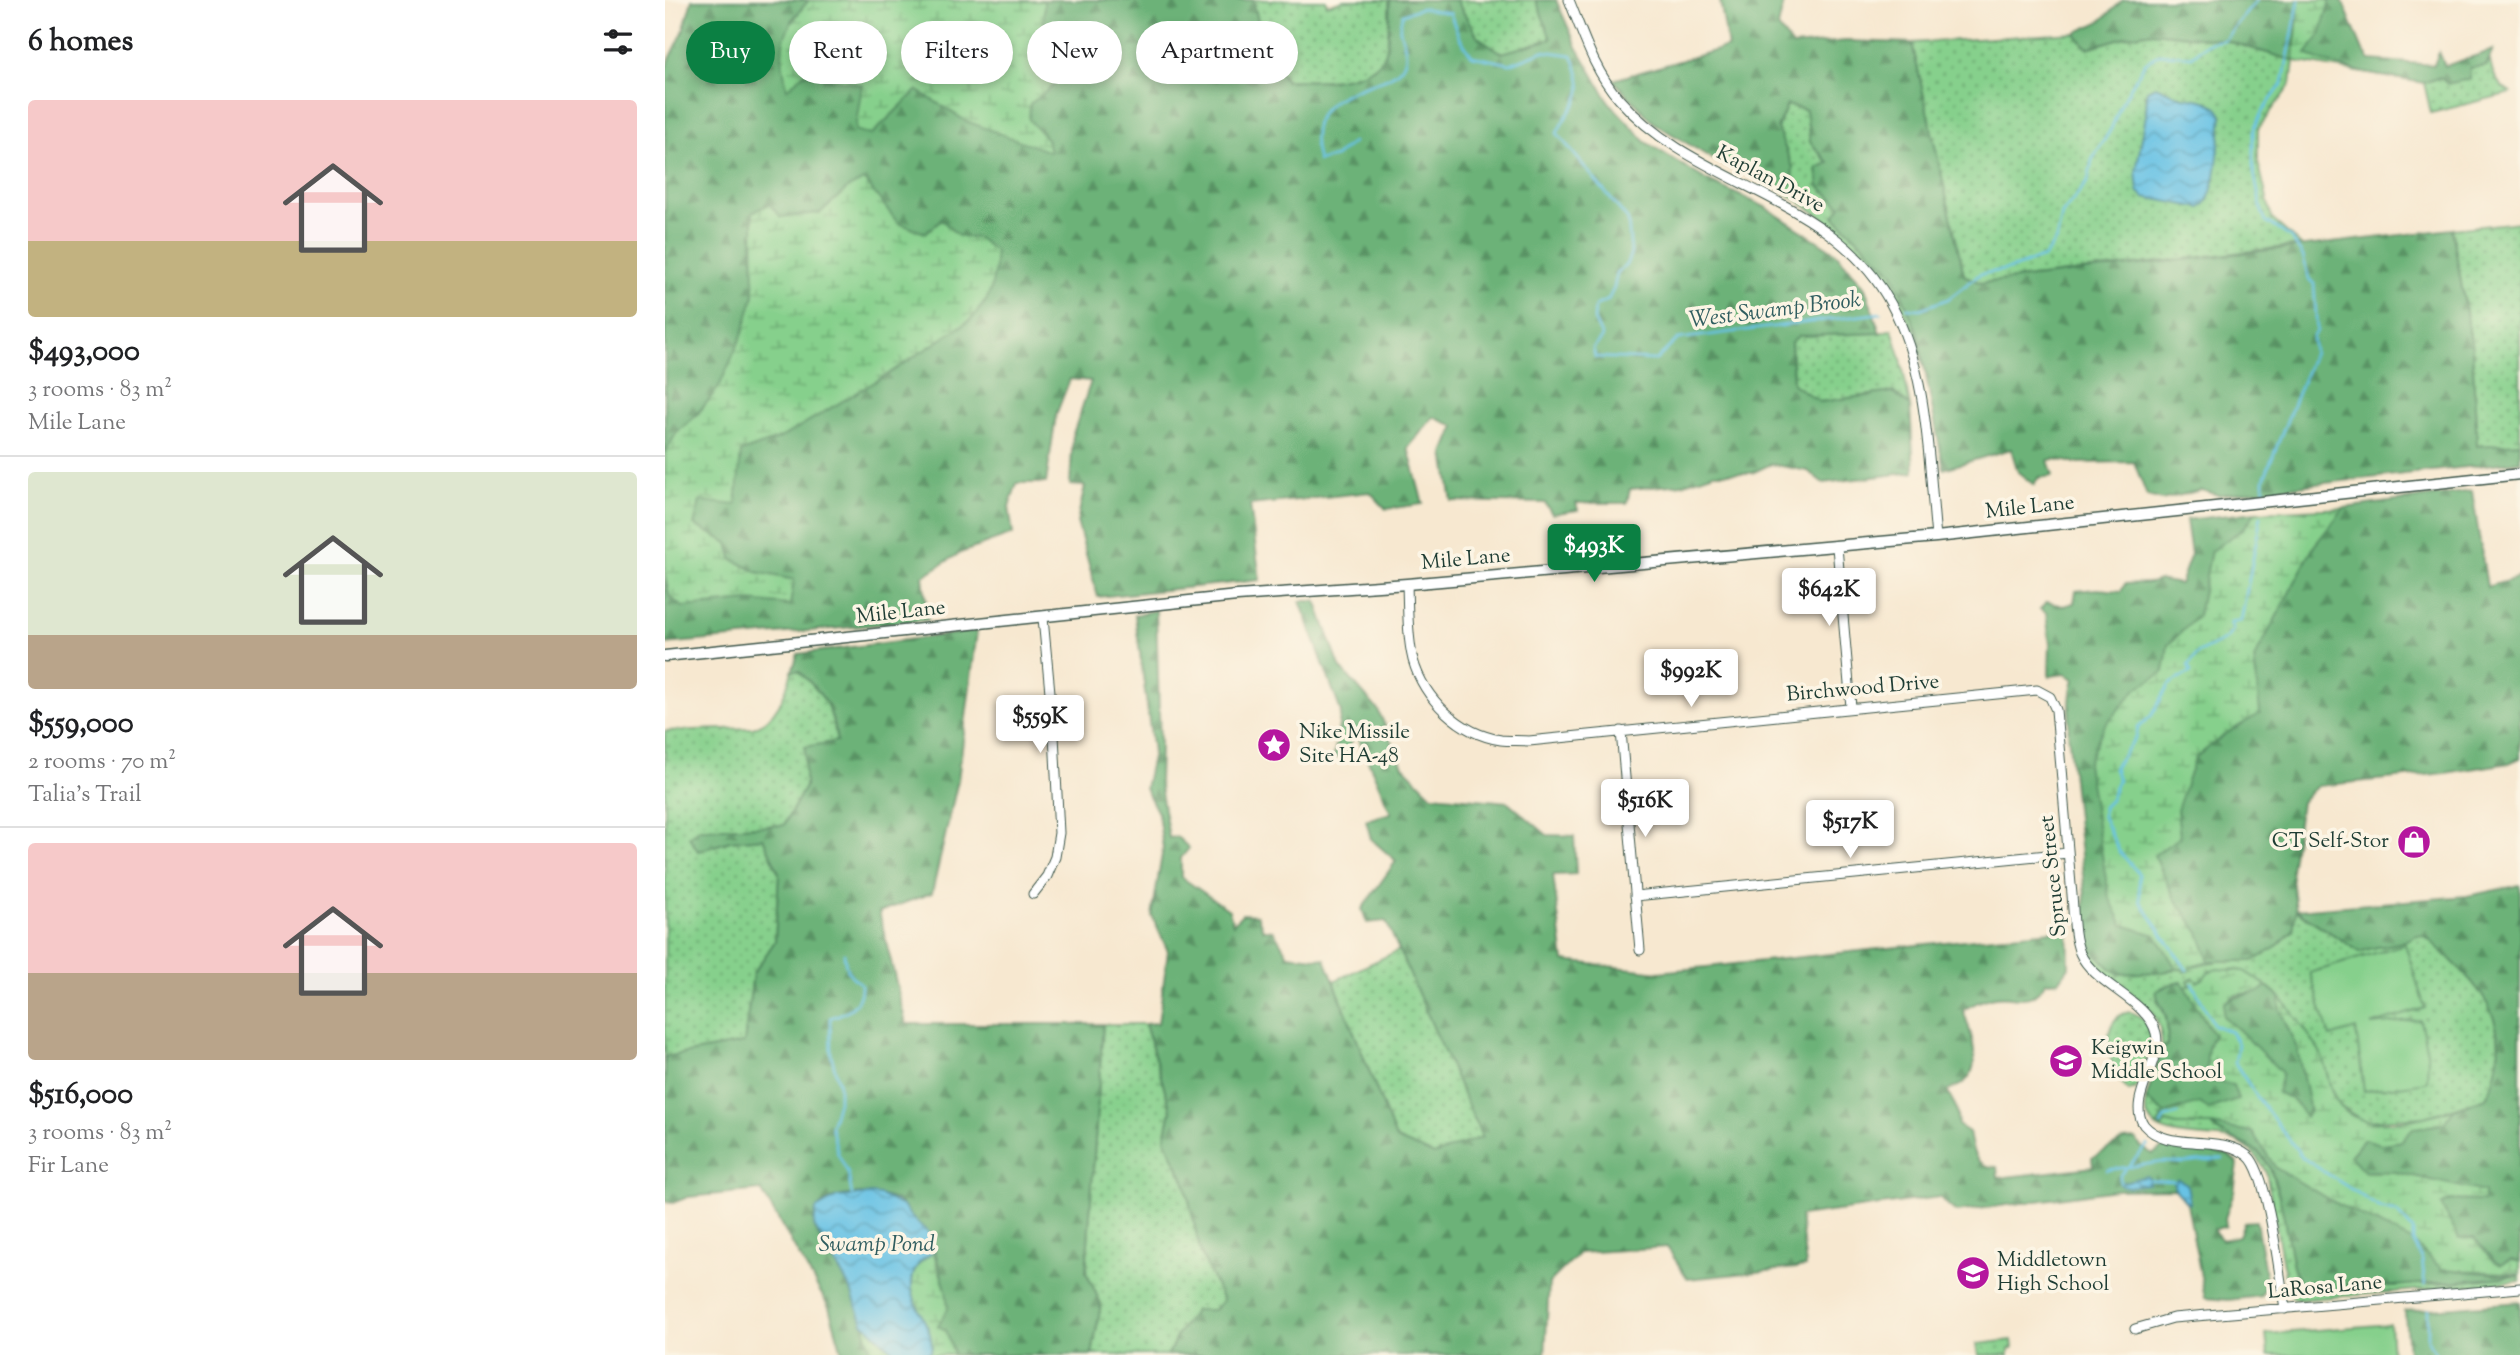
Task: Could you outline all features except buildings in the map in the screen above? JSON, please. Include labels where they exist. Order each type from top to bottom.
[{"type":"street","name":"Kaplan Drive","points":[[1569,0],[1605,82],[1660,138],[1697,162],[1809,218],[1848,250],[1885,294],[1900,321],[1918,376],[1936,537]]},
{"type":"street","name":"Mile Lane","points":[[665,656],[1237,596],[1836,547],[2520,474]]},
{"type":"street","points":[[1836,547],[1851,707]]},
{"type":"street","name":"Birchwood Drive","points":[[1407,584],[1409,636],[1420,679],[1447,714],[1462,725],[1501,740],[1529,741],[2037,690],[2050,697]]},
{"type":"street","points":[[1033,894],[1047,876],[1055,857],[1059,833],[1043,618]]},
{"type":"street","name":"Spruce Street","points":[[2050,697],[2056,710],[2068,853],[2081,954],[2095,972],[2146,1015],[2156,1032],[2155,1054],[2140,1103],[2142,1120],[2151,1131],[2162,1137],[2226,1144],[2253,1160],[2265,1193],[2285,1309]]},
{"type":"street","points":[[1621,731],[1640,950]]},
{"type":"street","points":[[1635,896],[2068,853]]},
{"type":"street","name":"LaRosa Lane","points":[[2135,1329],[2173,1318],[2520,1288]]},
{"type":"green space","points":[[692,0],[809,0],[789,21],[787,88],[792,84],[863,85],[856,130],[871,135],[917,90],[966,121],[1047,139],[1029,121],[1029,104],[1039,84],[1122,84],[1122,21],[1044,21],[1044,2],[1041,0],[1253,0],[1258,21],[1136,21],[1136,84],[1298,84],[1298,81],[1355,76],[1378,64],[1386,50],[1390,0],[1456,0],[1478,37],[1502,53],[1551,39],[1536,0],[1556,0],[1577,47],[1609,102],[1646,142],[1708,181],[1765,207],[1836,253],[1865,287],[1880,333],[1799,336],[1791,342],[1793,384],[1820,402],[1893,392],[1910,406],[1914,472],[1823,483],[1808,471],[1771,464],[1752,473],[1714,473],[1682,484],[1630,489],[1627,503],[1576,503],[1578,510],[1552,514],[1545,503],[1452,501],[1444,453],[1455,426],[1433,417],[1408,448],[1423,504],[1386,509],[1370,492],[1250,505],[1260,580],[1098,597],[1077,522],[1085,486],[1070,485],[1073,434],[1091,381],[1070,379],[1056,415],[1046,483],[1017,483],[1009,507],[1013,534],[960,553],[923,576],[928,620],[665,644],[665,577],[670,597],[683,607],[748,601],[790,605],[794,580],[756,572],[732,559],[728,543],[694,525],[700,501],[741,452],[780,438],[888,374],[970,320],[986,301],[978,239],[958,237],[942,220],[925,234],[898,223],[864,180],[848,188],[820,213],[781,217],[752,233],[754,293],[745,329],[728,371],[717,390],[665,453],[665,69],[686,21],[686,84],[775,84],[775,21],[686,21]]},
{"type":"green space","points":[[809,0],[1044,1],[1044,21],[1027,21],[1027,84],[1056,84],[1030,104],[1029,120],[1047,139],[1050,152],[966,121],[917,90],[871,135],[855,130],[862,85],[857,84],[887,84],[887,21],[793,21]]},
{"type":"green space","points":[[1253,0],[1326,0],[1327,5],[1344,0],[1389,0],[1385,54],[1378,64],[1368,71],[1341,79],[1298,80],[1298,21],[1258,21]]},
{"type":"green space","points":[[1456,0],[1536,0],[1552,39],[1502,53],[1478,37]]},
{"type":"green space","points":[[1720,0],[1784,0],[1778,27],[1793,46],[1846,41],[1912,43],[1964,275],[1981,283],[2452,229],[2472,348],[2477,446],[2520,443],[2520,461],[2218,495],[2201,490],[2162,500],[2147,496],[2134,462],[2074,463],[2048,460],[2053,476],[2038,478],[2034,485],[2018,472],[2011,449],[1944,469],[1918,334],[1893,273],[1834,216],[1841,206],[1819,186],[1817,168],[1829,163],[1810,142],[1806,110],[1787,105],[1777,128],[1793,167],[1792,183],[1780,189],[1713,159],[1654,123],[1613,80],[1728,47]]},
{"type":"green space","points":[[2123,0],[2299,0],[2294,61],[2224,40],[2153,32],[2087,48],[2075,33],[2101,21]]},
{"type":"green space","points":[[2299,0],[2330,0],[2320,35],[2306,54],[2320,61],[2369,74],[2294,61]]},
{"type":"green space","points":[[2330,0],[2342,0],[2363,51],[2370,60],[2434,65],[2439,52],[2445,66],[2493,50],[2486,66],[2470,68],[2470,79],[2447,84],[2440,77],[2424,83],[2369,74],[2320,61],[2305,54],[2320,35]]},
{"type":"green space","points":[[789,28],[789,84],[792,84],[787,89],[782,50]]},
{"type":"green space","points":[[2153,32],[2224,40],[2294,61],[2291,84],[2258,129],[2258,161],[2272,219],[2301,245],[1981,283],[1964,276],[1912,43],[2075,33],[2087,48]],"holes":[[[2155,86],[2185,98],[2209,102],[2146,115],[2145,95]]]},
{"type":"green space","points":[[2490,61],[2497,80],[2511,93],[2431,113],[2424,83],[2470,67],[2486,66]]},
{"type":"green space","points":[[1787,105],[1806,110],[1810,142],[1829,164],[1842,207],[1834,216],[1893,272],[1918,334],[1924,367],[1902,308],[1888,284],[1853,243],[1780,189],[1792,183],[1777,128]]},
{"type":"green space","points":[[864,180],[898,223],[925,233],[942,220],[958,236],[978,238],[995,251],[995,269],[986,301],[970,320],[888,374],[780,438],[741,452],[736,505],[700,501],[694,525],[728,543],[732,559],[756,572],[794,580],[790,605],[748,601],[683,607],[670,597],[665,577],[665,453],[677,432],[697,415],[719,387],[743,333],[754,295],[753,212],[769,204],[781,217],[820,213],[848,188]]},
{"type":"green space","points":[[2520,222],[2520,443],[2477,446],[2472,348],[2452,229]]},
{"type":"green space","points":[[1892,329],[1910,406],[1893,392],[1819,402],[1793,384],[1791,341],[1799,336],[1880,333]]},
{"type":"green space","points":[[2472,491],[2487,587],[2520,577],[2520,758],[2509,763],[2445,773],[2317,786],[2301,802],[2291,870],[2296,910],[2293,931],[2275,948],[2253,961],[2209,961],[2199,933],[2175,899],[2154,855],[2180,837],[2177,809],[2194,758],[2224,735],[2260,713],[2254,659],[2314,546],[2344,508]]},
{"type":"green space","points":[[2344,508],[2314,546],[2254,659],[2260,713],[2224,735],[2195,758],[2177,810],[2180,837],[2154,855],[2175,899],[2199,933],[2209,961],[2190,966],[2191,970],[2184,972],[2183,969],[2176,968],[2156,935],[2123,925],[2109,897],[2087,764],[2104,726],[2136,689],[2164,672],[2168,645],[2198,616],[2211,551],[2243,529],[2256,512]]},
{"type":"green space","points":[[2256,512],[2243,529],[2211,551],[2198,616],[2168,645],[2164,672],[2136,690],[2123,925],[2156,935],[2176,968],[2163,972],[2119,974],[2093,949],[2086,930],[2085,894],[2068,732],[2074,679],[2065,674],[2049,676],[2050,644],[2046,613],[2040,609],[2047,602],[2063,606],[2074,603],[2076,591],[2121,591],[2125,584],[2158,580],[2180,584],[2191,554],[2186,520]]},
{"type":"green space","points":[[1300,601],[1316,601],[1340,667],[1378,710],[1403,766],[1432,795],[1508,802],[1547,835],[1574,836],[1576,874],[1553,875],[1564,961],[1659,972],[2061,930],[2068,920],[2069,967],[2059,981],[2046,982],[2029,997],[1995,997],[1963,1010],[1972,1038],[1974,1059],[1969,1077],[1962,1084],[1947,1091],[1956,1107],[1958,1125],[1969,1132],[1975,1157],[1989,1167],[1997,1167],[1998,1178],[2093,1167],[2092,1158],[2124,1140],[2136,1139],[2140,1146],[2153,1154],[2164,1147],[2228,1155],[2238,1164],[2234,1192],[2225,1218],[2226,1226],[2213,1230],[2222,1240],[2239,1236],[2244,1222],[2256,1221],[2267,1284],[2261,1296],[2228,1300],[2205,1298],[2187,1203],[2175,1189],[2116,1190],[1956,1212],[1939,1197],[1800,1216],[1806,1267],[1688,1279],[1667,1247],[1579,1253],[1549,1283],[1545,1355],[1168,1355],[1177,1335],[1195,1310],[1214,1310],[1223,1300],[1201,1254],[1185,1182],[1165,1139],[1171,1110],[1145,1024],[1158,1023],[1168,951],[1152,916],[1163,848],[1158,813],[1145,788],[1153,752],[1135,615],[1156,610],[1159,781],[1169,838],[1177,837],[1189,848],[1181,858],[1181,877],[1229,910],[1233,924],[1242,914],[1257,915],[1263,930],[1273,930],[1288,955],[1325,959],[1396,1139],[1434,1155],[1482,1137],[1386,921],[1367,923],[1362,909],[1396,861],[1371,839],[1366,820],[1391,813],[1356,733],[1343,758],[1334,757],[1341,712]]},
{"type":"green space","points":[[977,631],[958,780],[932,893],[879,912],[906,1024],[1103,1024],[1086,1272],[1101,1304],[1092,1355],[954,1355],[946,1330],[938,1327],[946,1290],[931,1238],[899,1202],[863,1194],[834,1198],[823,1203],[816,1212],[814,1223],[819,1237],[854,1296],[872,1355],[843,1355],[829,1307],[761,1190],[688,1197],[673,1203],[665,1201],[665,1057],[744,1043],[753,974],[775,941],[779,873],[763,838],[730,841],[698,851],[689,837],[698,829],[784,825],[805,787],[805,747],[837,741],[825,702],[799,671],[792,671],[798,654]]},
{"type":"green space","points":[[792,671],[799,671],[825,702],[837,742],[805,748],[805,787],[784,825],[698,829],[698,851],[730,841],[763,838],[779,873],[775,941],[753,974],[744,1043],[665,1057],[665,731],[753,728],[774,712],[783,697]]},
{"type":"green space","points":[[2520,885],[2520,1262],[2511,1260],[2501,1265],[2494,1261],[2474,1238],[2459,1239],[2441,1205],[2449,1200],[2484,1201],[2483,1192],[2395,1172],[2364,1172],[2350,1156],[2364,1139],[2381,1144],[2401,1141],[2413,1128],[2443,1124],[2454,1109],[2487,1098],[2496,1071],[2499,1047],[2496,1025],[2477,988],[2425,936],[2417,935],[2402,942],[2360,952],[2296,910],[2467,896]]},
{"type":"green space","points":[[2295,910],[2360,952],[2403,941],[2417,934],[2428,938],[2442,950],[2489,999],[2499,1022],[2499,1061],[2487,1098],[2424,1117],[2364,1121],[2341,1107],[2334,1097],[2319,1051],[2280,997],[2244,971],[2231,969],[2196,982],[2189,981],[2190,985],[2185,987],[2182,982],[2162,987],[2157,1000],[2167,1022],[2168,1033],[2167,1046],[2162,1048],[2160,1029],[2153,1014],[2093,961],[2084,936],[2083,919],[2090,944],[2110,968],[2163,972],[2223,960],[2253,961]]},
{"type":"green space","points":[[2405,944],[2425,1008],[2371,1025],[2420,1020],[2428,1057],[2427,1082],[2364,1091],[2356,1029],[2330,1037],[2310,973]]},
{"type":"green space","points":[[1399,950],[1483,1138],[1434,1156],[1396,1139],[1334,981]]},
{"type":"green space","points":[[2217,969],[2244,971],[2267,986],[2261,991],[2236,995],[2224,1003],[2223,1016],[2282,1073],[2277,1093],[2294,1102],[2305,1117],[2310,1111],[2297,1048],[2280,1010],[2280,997],[2319,1050],[2334,1097],[2344,1110],[2356,1118],[2389,1122],[2454,1109],[2443,1124],[2413,1128],[2401,1141],[2381,1144],[2364,1139],[2350,1156],[2364,1171],[2395,1172],[2484,1192],[2484,1201],[2449,1200],[2441,1205],[2459,1239],[2474,1238],[2493,1261],[2501,1265],[2511,1260],[2520,1262],[2520,1274],[2442,1269],[2412,1241],[2330,1200],[2276,1168],[2252,1132],[2212,1125],[2177,1125],[2166,1122],[2162,1128],[2158,1125],[2165,1114],[2199,1103],[2209,1109],[2238,1099],[2233,1085],[2208,1080],[2208,1050],[2214,1035],[2185,987],[2190,985],[2188,981],[2194,978],[2197,982],[2208,972]]},
{"type":"green space","points":[[2182,982],[2214,1035],[2208,1050],[2208,1080],[2233,1085],[2238,1099],[2209,1109],[2180,1108],[2165,1114],[2146,1099],[2162,1048],[2167,1046],[2166,1018],[2156,991]]},
{"type":"green space","points":[[2267,986],[2280,997],[2280,1010],[2297,1048],[2310,1111],[2305,1118],[2294,1102],[2277,1093],[2281,1073],[2223,1016],[2224,1003]]},
{"type":"green space","points":[[2130,1012],[2147,1024],[2150,1043],[2139,1084],[2129,1091],[2111,1060],[2109,1035],[2112,1024],[2119,1016]]},
{"type":"green space","points":[[1103,1024],[1145,1024],[1171,1110],[1165,1139],[1185,1182],[1201,1254],[1223,1300],[1214,1310],[1177,1335],[1168,1355],[1092,1355],[1101,1304],[1086,1273]]},
{"type":"green space","points":[[2146,1099],[2165,1114],[2161,1118],[2162,1127],[2166,1122],[2177,1125],[2212,1125],[2247,1144],[2269,1166],[2309,1290],[2319,1292],[2520,1276],[2520,1281],[2298,1300],[2293,1298],[2287,1287],[2266,1171],[2260,1162],[2249,1150],[2235,1141],[2164,1131],[2153,1124],[2147,1114]]},
{"type":"green space","points":[[2212,1125],[2252,1132],[2276,1168],[2330,1200],[2413,1241],[2442,1269],[2520,1276],[2319,1292],[2308,1289],[2300,1282],[2295,1272],[2279,1195],[2269,1166],[2256,1151],[2217,1131]]},
{"type":"green space","points":[[933,1251],[946,1290],[948,1309],[938,1326],[946,1330],[954,1355],[926,1355],[932,1347],[930,1337],[914,1297],[912,1287],[917,1266]]},
{"type":"green space","points":[[2520,1302],[2520,1355],[2408,1355],[2405,1311]]},
{"type":"green space","points":[[863,1323],[893,1350],[905,1355],[872,1355]]},
{"type":"green space","points":[[2390,1324],[2392,1355],[2268,1355],[2266,1334]]},
{"type":"green space","points":[[2012,1340],[2013,1348],[2009,1349],[2009,1355],[1979,1355],[1977,1344]]},
{"type":"water","points":[[2155,86],[2180,96],[2211,103],[2222,116],[2214,179],[2207,202],[2201,208],[2144,197],[2138,191],[2136,171],[2146,115],[2147,90]]},
{"type":"water","points":[[2146,1176],[2149,1178],[2149,1184],[2128,1187],[2120,1183]]},
{"type":"water","points":[[2178,1179],[2187,1184],[2190,1203],[2175,1189],[2173,1182]]},
{"type":"water","name":"Swamp Pond","points":[[880,1195],[903,1206],[930,1234],[933,1251],[917,1266],[912,1278],[915,1300],[931,1340],[931,1351],[926,1355],[905,1355],[893,1351],[863,1323],[850,1288],[814,1226],[816,1209],[837,1197]]},
{"type":"waterway","name":"West Swamp Brook","points":[[1907,308],[1920,309],[1948,299],[1980,274],[2010,269],[2044,257],[2057,238],[2062,214],[2088,181],[2092,160],[2145,63],[2159,54],[2192,56],[2208,43],[2224,40],[2257,0]]},
{"type":"waterway","points":[[2264,493],[2264,479],[2314,352],[2312,337],[2317,331],[2314,284],[2309,279],[2303,256],[2290,237],[2266,221],[2253,168],[2253,132],[2262,112],[2283,83],[2299,0]]},
{"type":"waterway","name":"West Swamp Brook","points":[[1353,142],[1335,157],[1318,161],[1315,131],[1324,110],[1343,95],[1389,77],[1399,70],[1406,55],[1400,28],[1403,14],[1421,8],[1450,13],[1459,37],[1472,56],[1510,64],[1543,51],[1572,55],[1578,70],[1580,90],[1575,104],[1557,133],[1628,220],[1631,253],[1626,265],[1617,273],[1608,300],[1595,306],[1594,320],[1602,337],[1593,348],[1595,357],[1656,360],[1678,339],[1881,313]]},
{"type":"waterway","points":[[2187,970],[2140,901],[2139,874],[2119,851],[2103,817],[2103,807],[2110,800],[2118,780],[2114,768],[2136,737],[2138,728],[2152,715],[2169,685],[2191,672],[2188,666],[2198,653],[2226,639],[2233,630],[2230,623],[2241,621],[2261,516]]},
{"type":"waterway","name":"West Swamp Brook","points":[[844,953],[848,971],[861,984],[861,992],[853,1007],[830,1018],[831,1054],[839,1085],[839,1098],[831,1126],[838,1154],[848,1173],[852,1195]]},
{"type":"waterway","points":[[2192,983],[2214,1025],[2231,1032],[2238,1044],[2235,1063],[2303,1158],[2380,1208],[2397,1212],[2413,1230],[2413,1241],[2422,1259],[2425,1285]]},
{"type":"waterway","points":[[2161,1125],[2165,1118],[2178,1114]]},
{"type":"waterway","points":[[2120,1183],[2120,1175],[2148,1145]]},
{"type":"waterway","points":[[2107,1170],[2163,1162],[2223,1159]]},
{"type":"waterway","points":[[2150,1180],[2174,1181]]},
{"type":"waterway","points":[[2428,1309],[2428,1341],[2436,1355]]},
{"type":"place","name":"Nike Missile Site HA-48","points":[[1274,745]]},
{"type":"place","name":"CT Self-Stor","points":[[2414,842]]},
{"type":"place","name":"Keigwin Middle School","points":[[2066,1061]]},
{"type":"place","name":"Middletown High School","points":[[1973,1273]]}]
